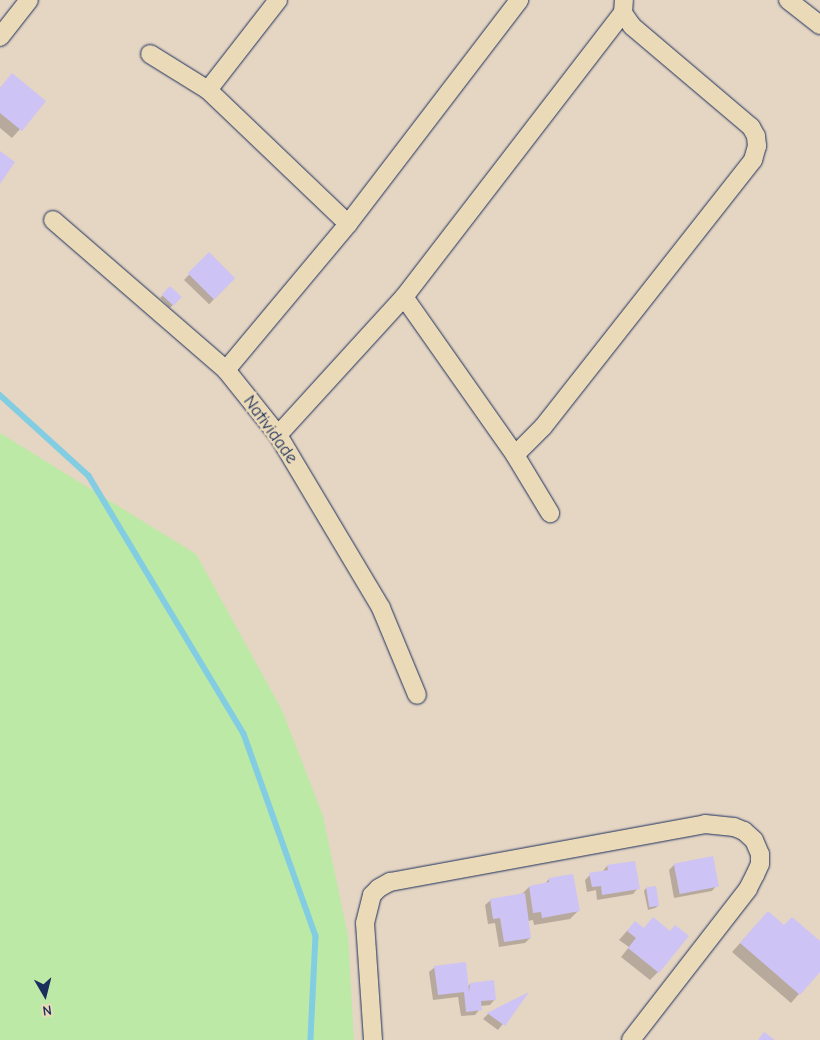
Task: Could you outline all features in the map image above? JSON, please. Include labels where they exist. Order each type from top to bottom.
[{"type":"street","points":[[0,36],[29,0]]},
{"type":"street","points":[[208,90],[278,0]]},
{"type":"street","points":[[226,370],[348,224],[520,0]]},
{"type":"street","points":[[788,0],[820,26]]},
{"type":"street","points":[[278,435],[404,297],[623,6],[632,26],[751,127],[756,136],[757,146],[753,160],[543,427],[515,455]]},
{"type":"street","points":[[150,54],[208,90],[348,224]]},
{"type":"street","name":"Natividade","points":[[53,220],[226,370],[278,435],[381,608],[417,695]]},
{"type":"street","points":[[404,297],[515,455],[550,513]]},
{"type":"street","points":[[373,1040],[365,923],[370,900],[379,888],[390,882],[704,824],[734,827],[744,831],[754,840],[760,854],[760,864],[755,875],[742,896],[631,1040]]},
{"type":"green space","points":[[0,433],[196,554],[282,710],[323,816],[348,936],[354,1040],[0,1040]]},
{"type":"building","points":[[12,73],[46,101],[22,131],[0,113],[0,88]]},
{"type":"building","points":[[0,151],[15,162],[0,184]]},
{"type":"building","points":[[209,252],[235,278],[214,299],[188,273]]},
{"type":"building","points":[[170,286],[182,297],[174,306],[162,295]]},
{"type":"building","points":[[713,856],[719,886],[680,894],[674,864]]},
{"type":"building","points":[[635,861],[640,889],[602,895],[601,886],[592,887],[589,873],[608,870],[607,865]]},
{"type":"building","points":[[573,874],[580,911],[542,918],[541,912],[533,913],[529,886],[549,882],[549,878]]},
{"type":"building","points":[[656,886],[659,906],[649,907],[646,888]]},
{"type":"building","points":[[525,893],[531,938],[504,942],[500,918],[493,919],[490,899]]},
{"type":"building","points":[[768,911],[784,925],[792,917],[820,941],[820,972],[800,995],[740,943]]},
{"type":"building","points":[[653,917],[670,931],[675,925],[689,936],[659,973],[628,948],[636,938],[627,931],[635,921],[644,928]]},
{"type":"building","points":[[466,962],[469,992],[470,983],[494,980],[496,1000],[481,1001],[482,1010],[466,1012],[464,992],[438,995],[434,966]]},
{"type":"building","points":[[529,992],[505,1026],[487,1013]]},
{"type":"building","points":[[764,1032],[775,1040],[758,1040]]},
{"type":"waterway","points":[[0,395],[89,476],[244,734],[316,936],[311,1040]]}]
